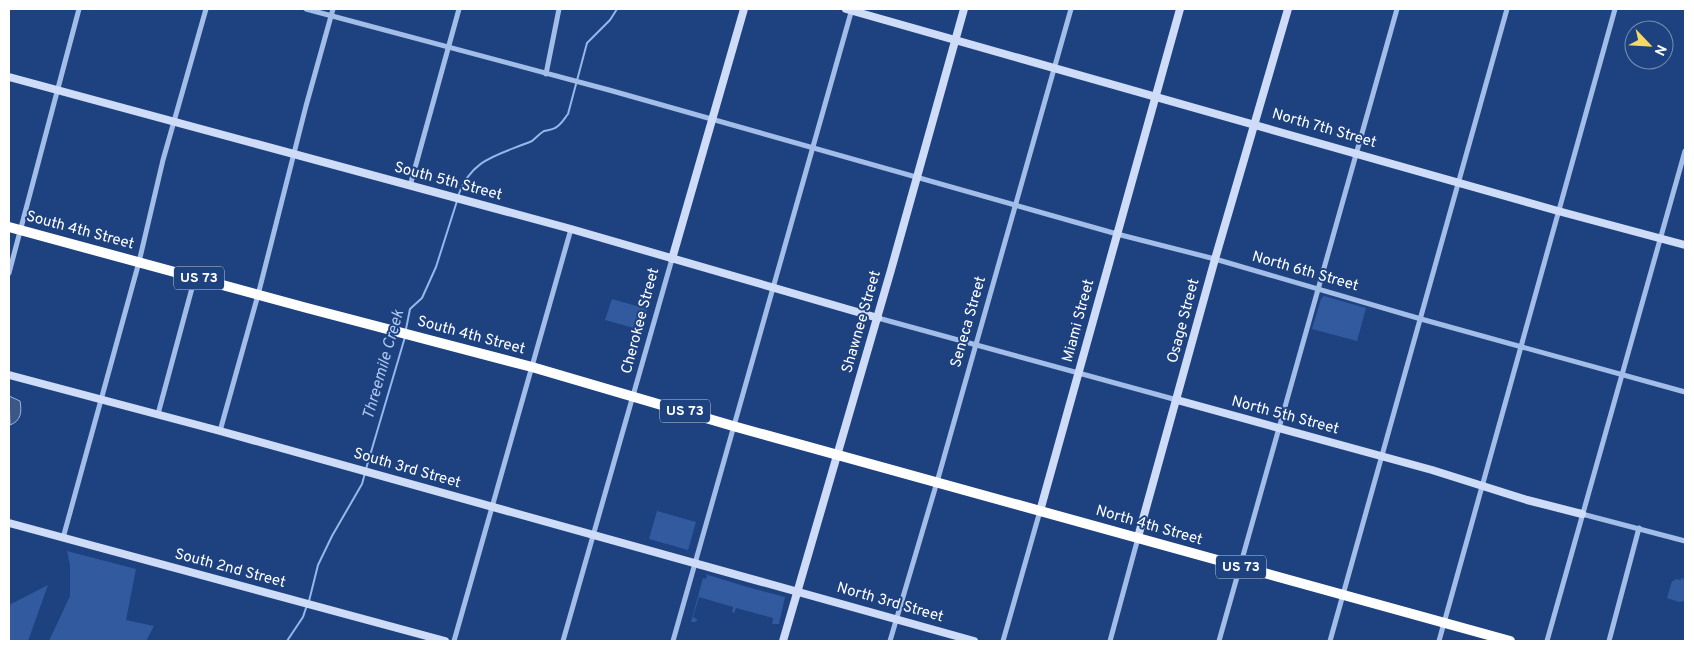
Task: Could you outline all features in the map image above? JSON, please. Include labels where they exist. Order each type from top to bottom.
[{"type":"highway","name":"South 4th Street","points":[[9,226],[258,295],[416,336],[838,454]]},
{"type":"highway","name":"North 4th Street","points":[[838,454],[1510,641]]},
{"type":"street","points":[[9,273],[79,9]]},
{"type":"street","points":[[63,538],[138,262],[173,123],[206,9]]},
{"type":"street","name":"North 6th Street","points":[[306,9],[599,88],[1117,234],[1215,259],[1421,319],[1622,373],[1685,392]]},
{"type":"street","points":[[220,431],[258,295],[333,9]]},
{"type":"street","points":[[410,186],[459,9]]},
{"type":"street","points":[[546,74],[559,9]]},
{"type":"street","name":"Cherokee Street","points":[[563,641],[744,9]]},
{"type":"street","points":[[673,641],[850,9]]},
{"type":"street","name":"North 7th Street","points":[[850,9],[955,41],[1685,245]]},
{"type":"street","name":"Shawnee Street","points":[[783,641],[878,318],[964,9]]},
{"type":"street","name":"Seneca Street","points":[[890,641],[1071,9]]},
{"type":"street","name":"Miami Street","points":[[1003,641],[1180,9]]},
{"type":"street","name":"Osage Street","points":[[1110,641],[1215,259],[1288,9]]},
{"type":"street","points":[[1219,641],[1397,9]]},
{"type":"street","points":[[1330,641],[1507,9]]},
{"type":"street","points":[[1439,641],[1615,9]]},
{"type":"street","name":"South 5th Street","points":[[9,77],[173,123],[571,229],[878,318]]},
{"type":"street","points":[[1547,641],[1685,151]]},
{"type":"street","points":[[454,641],[571,229]]},
{"type":"street","points":[[158,414],[196,277]]},
{"type":"street","name":"North 5th Street","points":[[878,318],[1685,541]]},
{"type":"street","name":"South 3rd Street","points":[[9,375],[158,414],[797,591]]},
{"type":"street","name":"South 2nd Street","points":[[9,523],[445,641]]},
{"type":"street","points":[[1609,641],[1639,528]]},
{"type":"street","name":"North 3rd Street","points":[[797,591],[974,641]]},
{"type":"shaded area","points":[[1324,296],[1366,308],[1357,341],[1312,329],[1321,299]]},
{"type":"shaded area","points":[[612,299],[647,309],[641,330],[605,320]]},
{"type":"shaded area","points":[[9,396],[20,401],[21,409],[19,419],[10,425]]},
{"type":"shaded area","points":[[657,511],[696,522],[688,550],[649,539]]},
{"type":"shaded area","points":[[67,551],[136,569],[126,620],[154,626],[146,641],[49,641],[70,596],[70,565]]},
{"type":"shaded area","points":[[705,574],[785,597],[779,624],[772,624],[773,618],[736,608],[734,613],[732,612],[733,607],[699,597],[693,617],[698,620],[691,622],[703,578],[706,579],[707,576]]},
{"type":"shaded area","points":[[1682,577],[1685,583],[1685,601],[1679,602],[1667,598],[1672,581],[1675,579],[1681,580]]},
{"type":"shaded area","points":[[48,585],[28,641],[9,641],[9,605]]},
{"type":"waterway","name":"Threemile Creek","points":[[458,196],[470,173],[478,166],[498,155],[532,141],[544,131],[554,129],[562,122],[568,114],[587,43],[610,20],[617,9]]},
{"type":"waterway","name":"Threemile Creek","points":[[406,329],[410,309],[422,298],[436,267],[457,201]]},
{"type":"waterway","name":"Threemile Creek","points":[[366,469],[405,337]]},
{"type":"waterway","name":"Threemile Creek","points":[[309,601],[318,565],[332,536],[362,484],[365,473]]},
{"type":"waterway","name":"Threemile Creek","points":[[287,641],[303,617],[307,605]]}]
